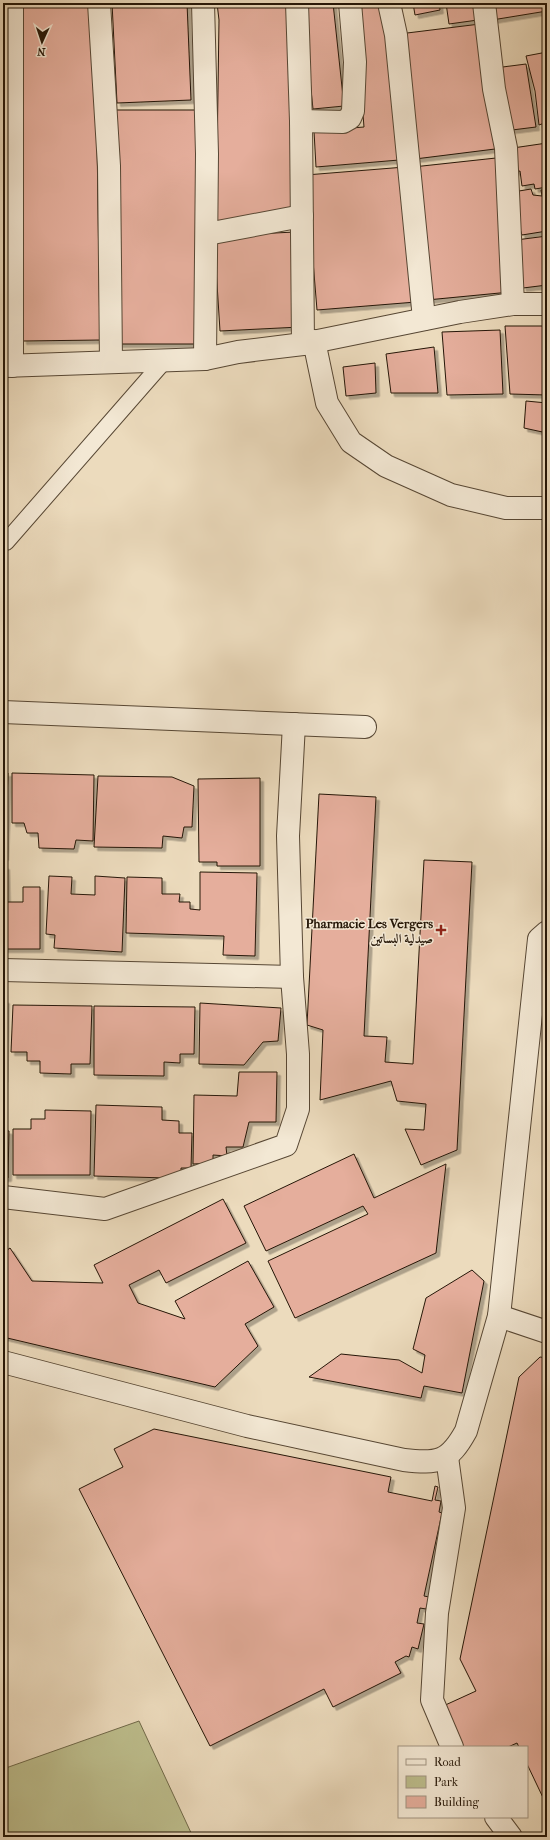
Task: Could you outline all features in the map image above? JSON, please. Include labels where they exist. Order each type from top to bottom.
[{"type":"street","points":[[12,3],[7,366],[205,359],[238,352],[308,342],[460,312],[513,304],[547,304]]},
{"type":"street","points":[[99,3],[109,166],[111,362]]},
{"type":"street","points":[[203,3],[207,154],[205,359]]},
{"type":"street","points":[[297,3],[301,120],[302,216],[308,342],[327,403],[351,442],[386,466],[451,495],[506,508],[547,508]]},
{"type":"street","points":[[301,120],[343,122],[350,118],[353,111],[354,62],[350,3]]},
{"type":"street","points":[[389,3],[396,35],[424,320]]},
{"type":"street","points":[[484,3],[494,89],[506,148],[513,304]]},
{"type":"street","points":[[207,234],[302,216]]},
{"type":"street","points":[[3,712],[365,727]]},
{"type":"street","points":[[3,1197],[105,1209],[286,1145],[298,1109],[298,1054],[292,977],[288,836],[294,724]]},
{"type":"street","points":[[3,1362],[247,1426],[321,1442],[426,1463],[447,1457],[458,1445],[466,1431],[499,1316],[539,939],[547,932]]},
{"type":"street","points":[[3,970],[292,977]]},
{"type":"street","points":[[499,1316],[547,1332]]},
{"type":"street","points":[[447,1457],[454,1508],[438,1613],[432,1700],[452,1746]]},
{"type":"street","points":[[497,1818],[511,1837]]},
{"type":"lane","points":[[6,542],[165,360]]},
{"type":"green space","points":[[139,1721],[193,1837],[3,1837],[3,1769]]},
{"type":"building","points":[[112,3],[187,3],[191,100],[117,103]]},
{"type":"building","points":[[217,3],[290,3],[296,211],[216,227],[219,20]]},
{"type":"building","points":[[302,3],[333,3],[344,106],[313,109]]},
{"type":"building","points":[[354,3],[383,3],[399,160],[316,167],[314,131],[364,127]]},
{"type":"building","points":[[413,3],[439,3],[440,10],[415,15]]},
{"type":"building","points":[[446,3],[482,3],[485,19],[449,24]]},
{"type":"building","points":[[490,3],[547,3],[547,11],[492,20]]},
{"type":"building","points":[[95,6],[100,340],[23,341],[18,7]]},
{"type":"building","points":[[547,19],[547,33],[545,33],[543,20]]},
{"type":"building","points":[[480,24],[495,149],[415,159],[399,34]]},
{"type":"building","points":[[547,52],[547,122],[539,125],[535,91],[526,56]]},
{"type":"building","points":[[526,64],[536,127],[504,131],[495,68]]},
{"type":"building","points":[[115,110],[199,110],[200,344],[116,344]]},
{"type":"building","points":[[547,143],[547,187],[535,189],[534,184],[522,186],[520,171],[510,173],[506,149]]},
{"type":"building","points":[[496,158],[510,292],[427,300],[413,167]]},
{"type":"building","points":[[405,167],[416,302],[317,310],[306,175]]},
{"type":"building","points":[[531,189],[533,195],[542,196],[541,190],[547,190],[547,231],[522,235],[518,223],[513,192]]},
{"type":"building","points":[[295,232],[300,327],[220,331],[214,236]]},
{"type":"building","points":[[547,236],[547,285],[523,288],[516,240]]},
{"type":"building","points":[[505,326],[547,326],[547,395],[510,394]]},
{"type":"building","points":[[500,330],[503,394],[447,395],[442,332]]},
{"type":"building","points":[[434,347],[438,393],[391,393],[386,354]]},
{"type":"building","points":[[375,363],[376,393],[346,396],[343,367]]},
{"type":"building","points":[[526,401],[547,403],[547,433],[524,428]]},
{"type":"building","points":[[3,773],[8,773],[5,857],[3,857]]},
{"type":"building","points":[[12,773],[94,775],[93,841],[76,840],[74,849],[39,848],[38,833],[27,833],[24,823],[12,823]]},
{"type":"building","points":[[98,776],[172,777],[194,786],[192,827],[184,827],[182,838],[163,836],[162,848],[94,847]]},
{"type":"building","points":[[260,778],[260,866],[217,866],[217,862],[199,862],[198,779]]},
{"type":"building","points":[[319,794],[376,797],[364,1036],[387,1037],[385,1062],[413,1064],[424,860],[472,862],[457,1150],[421,1165],[405,1129],[424,1130],[426,1104],[397,1101],[391,1081],[320,1100],[323,1030],[307,1025]]},
{"type":"building","points":[[3,866],[6,866],[7,902],[23,902],[23,887],[40,887],[40,949],[3,949]]},
{"type":"building","points":[[200,872],[257,873],[255,956],[223,955],[224,936],[126,933],[127,877],[162,878],[162,894],[180,894],[179,902],[190,902],[190,909],[200,910]]},
{"type":"building","points":[[49,876],[72,877],[71,894],[95,895],[95,876],[125,878],[122,952],[54,948],[55,935],[46,934]]},
{"type":"building","points":[[3,1000],[6,1000],[4,1079],[3,1079]]},
{"type":"building","points":[[200,1003],[281,1008],[278,1041],[263,1042],[244,1065],[199,1064]]},
{"type":"building","points":[[13,1005],[92,1006],[90,1064],[71,1064],[71,1074],[40,1073],[40,1061],[27,1061],[27,1052],[11,1052]]},
{"type":"building","points":[[94,1006],[195,1007],[194,1054],[180,1054],[180,1063],[164,1062],[164,1076],[94,1075]]},
{"type":"building","points":[[239,1072],[277,1072],[276,1122],[249,1122],[243,1147],[226,1147],[227,1156],[213,1155],[213,1163],[193,1164],[194,1095],[237,1096]]},
{"type":"building","points":[[96,1105],[162,1107],[162,1120],[179,1121],[179,1133],[192,1133],[191,1168],[181,1168],[181,1175],[168,1175],[168,1178],[94,1176]]},
{"type":"building","points":[[45,1110],[91,1111],[90,1175],[13,1175],[13,1129],[31,1129],[31,1119],[45,1119]]},
{"type":"building","points":[[3,1130],[9,1131],[8,1178],[3,1178]]},
{"type":"building","points":[[354,1154],[374,1198],[446,1164],[436,1253],[295,1318],[268,1261],[368,1214],[363,1206],[266,1251],[244,1206]]},
{"type":"building","points":[[223,1199],[246,1243],[166,1283],[159,1270],[129,1285],[138,1303],[185,1319],[175,1301],[248,1261],[274,1307],[245,1324],[258,1346],[215,1387],[3,1337],[3,1253],[10,1248],[32,1281],[103,1283],[94,1265]]},
{"type":"building","points":[[472,1270],[484,1281],[462,1393],[424,1386],[421,1398],[309,1377],[341,1354],[399,1360],[422,1373],[425,1355],[413,1349],[426,1298]]},
{"type":"building","points":[[540,1357],[547,1358],[547,1806],[528,1766],[528,1746],[518,1746],[517,1743],[510,1746],[459,1746],[441,1707],[476,1691],[460,1659],[519,1377]]},
{"type":"building","points":[[154,1429],[391,1477],[388,1492],[432,1501],[435,1486],[438,1487],[435,1500],[441,1501],[439,1512],[442,1513],[424,1596],[429,1597],[426,1609],[420,1608],[417,1623],[424,1624],[418,1649],[412,1647],[409,1657],[406,1656],[395,1662],[401,1673],[333,1707],[324,1689],[210,1746],[79,1489],[123,1467],[114,1449]]},
{"type":"place","name":"Pharmacie Les Vergers صيدلية البساتين","points":[[441,930]]}]
